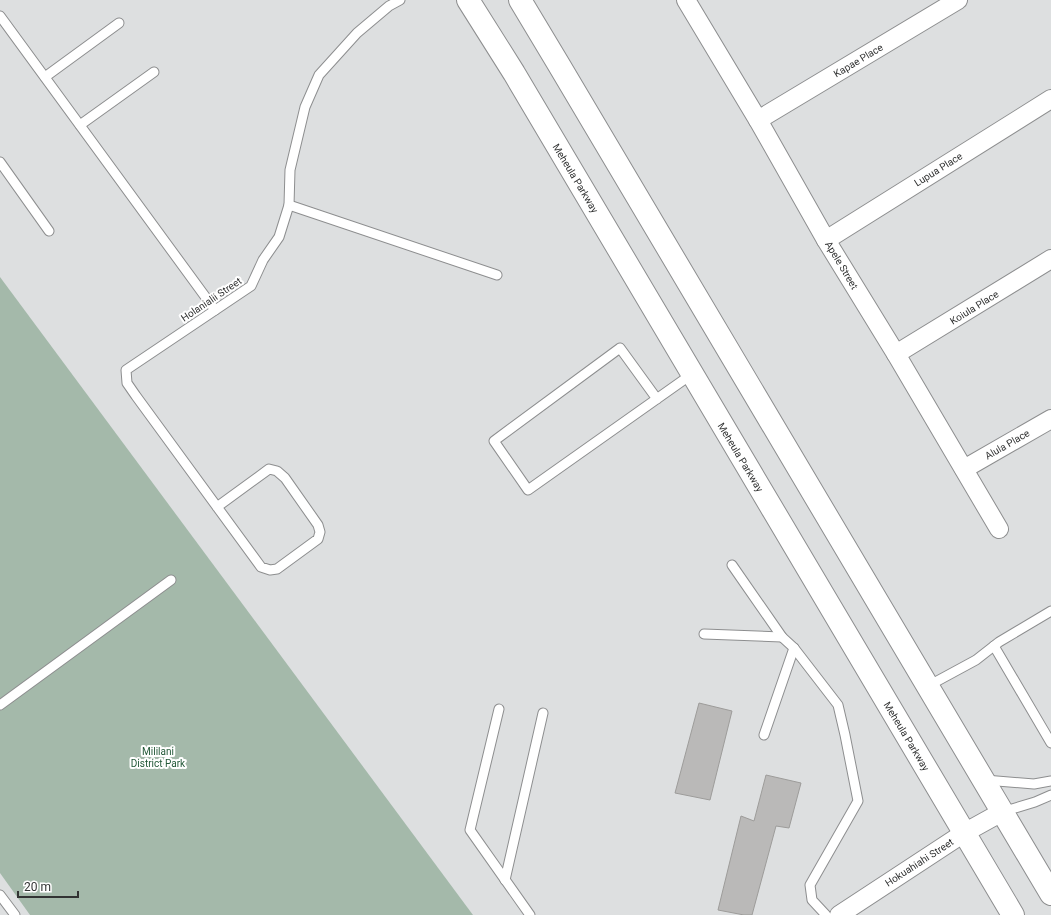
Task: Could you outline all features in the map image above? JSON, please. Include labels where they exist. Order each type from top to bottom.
[{"type":"street","name":"Meheula Parkway","points":[[468,0],[514,73],[1014,915]]},
{"type":"street","points":[[520,0],[568,78],[1051,894]]},
{"type":"street","name":"Kapae Place","points":[[758,120],[958,0]]},
{"type":"street","name":"Apele Street","points":[[693,2],[826,240],[896,354],[999,529]]},
{"type":"street","name":"Lupua Place","points":[[826,240],[1051,99]]},
{"type":"street","name":"Koiula Place","points":[[896,354],[1051,259]]},
{"type":"street","name":"Alula Place","points":[[964,469],[1051,420]]},
{"type":"street","name":"Hokuahiahi Street","points":[[839,915],[964,833],[1002,812]]},
{"type":"lane","name":"Holanialii Street","points":[[217,507],[268,469],[277,471],[285,478],[318,525],[320,532],[318,540],[277,569],[270,570],[261,567],[217,507],[127,383],[126,370],[251,286],[278,237],[289,205],[290,170],[303,114],[320,75],[357,33],[389,6],[400,0]]},
{"type":"lane","points":[[0,16],[215,310]]},
{"type":"lane","points":[[45,77],[119,23]]},
{"type":"lane","points":[[80,125],[154,72]]},
{"type":"lane","points":[[0,162],[49,231]]},
{"type":"lane","points":[[289,205],[497,275]]},
{"type":"lane","points":[[657,399],[620,348],[494,441],[528,490],[657,399],[692,374]]},
{"type":"lane","points":[[732,565],[782,637],[794,648],[838,704],[846,736],[858,801],[810,885],[812,900],[826,915]]},
{"type":"lane","points":[[0,705],[171,580]]},
{"type":"lane","points":[[928,687],[976,660],[994,646],[1051,611]]},
{"type":"lane","points":[[704,634],[782,637]]},
{"type":"lane","points":[[994,646],[1051,743]]},
{"type":"lane","points":[[764,735],[794,648]]},
{"type":"lane","points":[[499,709],[470,830],[530,915]]},
{"type":"lane","points":[[505,880],[543,713]]},
{"type":"lane","points":[[983,780],[1034,784],[1051,781]]},
{"type":"lane","points":[[1002,812],[1035,802],[1051,795]]},
{"type":"lane","points":[[0,895],[14,915]]},
{"type":"green space","name":"Mililani District Park","points":[[0,277],[473,915],[30,915],[0,873]]},
{"type":"building","points":[[699,703],[732,711],[710,800],[675,793]]},
{"type":"building","points":[[766,775],[801,783],[789,828],[776,826],[752,915],[718,910],[741,816],[754,821]]}]
